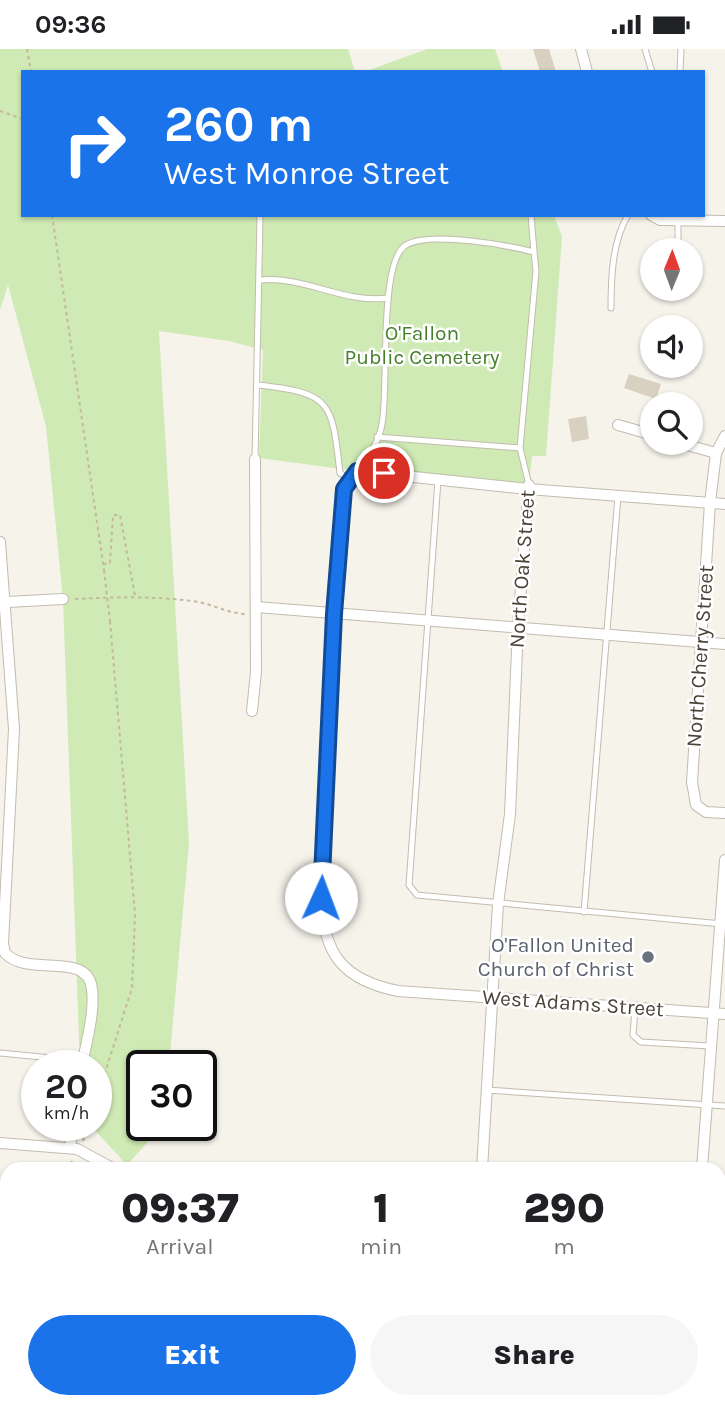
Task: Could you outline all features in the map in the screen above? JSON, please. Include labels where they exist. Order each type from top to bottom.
[{"type":"street","points":[[581,49],[586,70]]},
{"type":"street","points":[[655,217],[660,220],[678,218],[725,221]]},
{"type":"street","points":[[618,425],[640,431]]},
{"type":"street","name":"North Cherry Street","points":[[725,436],[716,453],[710,503],[693,794],[696,806],[706,812],[725,813]]},
{"type":"street","points":[[703,449],[716,453]]},
{"type":"street","points":[[252,711],[256,672],[255,459]]},
{"type":"street","points":[[353,475],[438,478],[725,504]]},
{"type":"street","name":"West Adams Street","points":[[353,475],[344,489],[334,614],[321,877],[322,922],[327,942],[338,962],[356,978],[375,986],[421,993],[725,1014]]},
{"type":"street","name":"North Oak Street","points":[[482,1162],[498,904],[510,814],[518,627],[529,487]]},
{"type":"street","points":[[0,542],[14,729],[4,865],[5,953],[20,963],[75,967],[85,972],[92,989],[85,1050]]},
{"type":"street","points":[[6,602],[63,599]]},
{"type":"street","points":[[256,610],[427,619],[725,643]]},
{"type":"street","points":[[0,729],[14,729]]},
{"type":"street","points":[[702,1162],[710,1046],[723,924],[725,860]]},
{"type":"street","points":[[70,1148],[71,1141]]},
{"type":"street","points":[[0,1143],[70,1148],[90,1154],[103,1162]]},
{"type":"lane","points":[[645,49],[651,70]]},
{"type":"lane","points":[[680,70],[681,49]]},
{"type":"lane","points":[[255,459],[261,280],[260,217]]},
{"type":"lane","name":"North Oak Street","points":[[529,487],[520,449],[536,271],[531,217]]},
{"type":"lane","points":[[611,308],[611,277],[622,226],[627,217]]},
{"type":"lane","points":[[678,218],[678,238]]},
{"type":"lane","points":[[258,385],[295,389],[319,398],[335,424],[340,473],[353,475],[371,454],[382,424],[388,298],[396,258],[404,246],[421,239],[511,246],[534,252]]},
{"type":"lane","points":[[261,280],[300,282],[371,301],[388,298]]},
{"type":"lane","points":[[377,437],[520,449]]},
{"type":"lane","points":[[438,478],[409,885],[418,895],[723,924]]},
{"type":"lane","points":[[584,912],[618,496]]},
{"type":"lane","points":[[635,1008],[633,1035],[641,1042],[710,1046]]},
{"type":"lane","points":[[0,1053],[21,1056]]},
{"type":"lane","points":[[486,1090],[725,1106]]},
{"type":"path","points":[[27,49],[31,70]]},
{"type":"path","points":[[0,111],[21,118]]},
{"type":"path","points":[[52,217],[104,570],[135,914],[132,988],[112,1051]]},
{"type":"path","points":[[103,564],[110,563],[113,515],[120,515],[135,597]]},
{"type":"path","points":[[63,599],[135,597],[193,601],[225,612],[256,610]]},
{"type":"green space","name":"O'Fallon Public Cemetery","points":[[0,49],[348,49],[354,70],[21,70],[21,217],[555,217],[562,237],[546,456],[532,456],[529,485],[357,471],[259,458],[263,350],[229,341],[159,331],[189,843],[170,1050],[126,1050],[126,1141],[149,1141],[130,1162],[124,1162],[105,1141],[112,1141],[112,1050],[79,1050],[63,599],[46,426],[8,285],[0,310]]},
{"type":"green space","points":[[427,49],[495,49],[502,70],[369,70]]},
{"type":"building","points":[[533,49],[549,49],[555,70],[539,70]]},
{"type":"building","points":[[629,374],[661,384],[658,392],[640,394],[624,388]]},
{"type":"building","points":[[586,416],[589,439],[572,442],[568,419]]},
{"type":"place","name":"O'Fallon United Church of Christ","points":[[648,957]]},
{"type":"route","points":[[321,898],[334,614],[344,489],[357,471],[384,473]]}]
